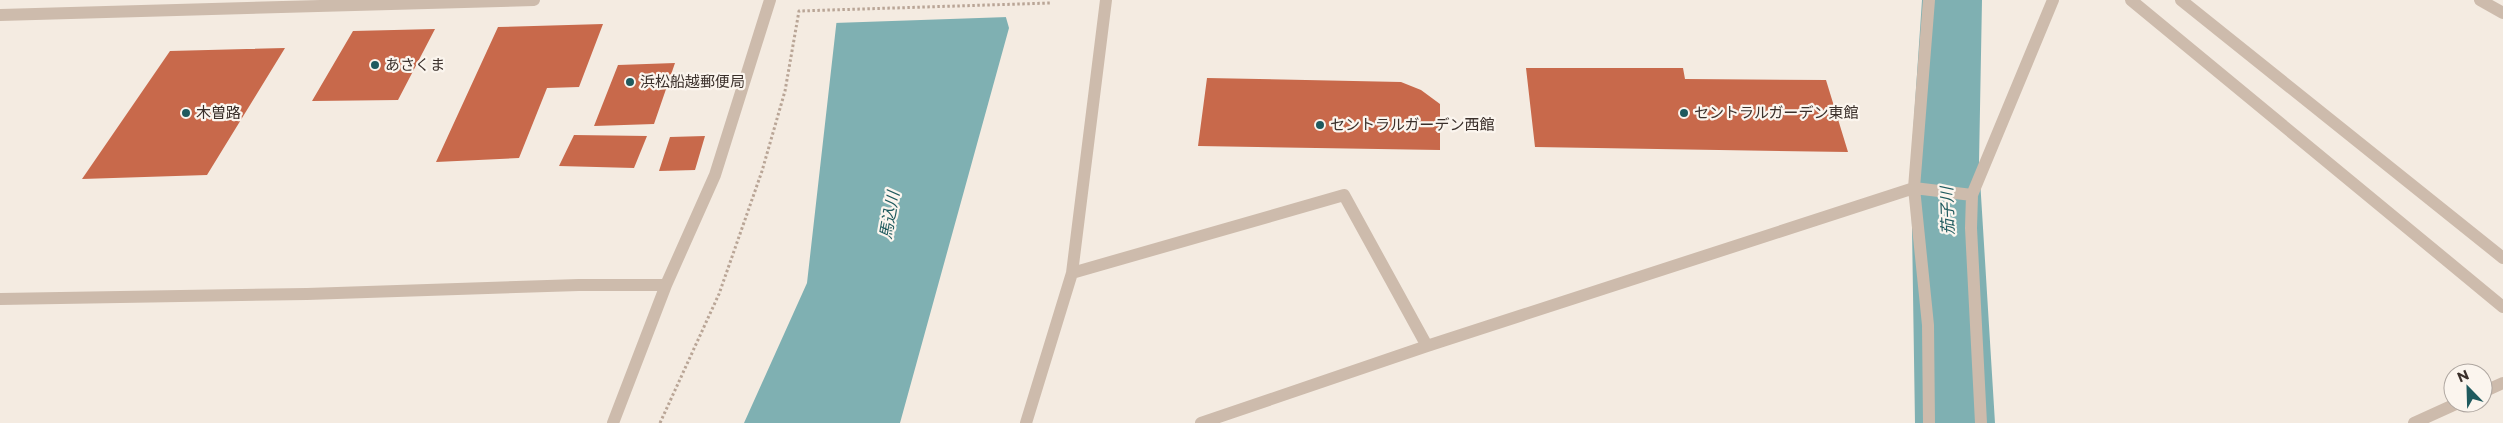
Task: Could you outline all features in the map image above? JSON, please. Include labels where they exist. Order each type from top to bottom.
[{"type":"street","points":[[0,15],[534,0]]},
{"type":"street","points":[[613,423],[666,285],[715,175],[770,0]]},
{"type":"street","points":[[1026,423],[1072,273],[1106,0]]},
{"type":"street","points":[[1929,0],[1914,188],[1928,325],[1929,423]]},
{"type":"street","points":[[1981,423],[1971,228],[1972,195],[2053,0]]},
{"type":"street","points":[[2131,0],[2503,307]]},
{"type":"street","points":[[2181,0],[2503,258]]},
{"type":"street","points":[[2480,0],[2503,13]]},
{"type":"street","points":[[1201,423],[1427,346],[1914,188],[1972,195]]},
{"type":"street","points":[[1072,273],[1344,195],[1427,346]]},
{"type":"street","points":[[0,299],[307,294],[569,285],[666,285]]},
{"type":"street","points":[[2414,423],[2443,410]]},
{"type":"path","points":[[660,423],[719,294],[762,171],[782,100],[799,11],[1051,3]]},
{"type":"water","name":"馬込川","points":[[839,0],[1001,0],[1009,28],[900,423],[744,423],[807,283]]},
{"type":"pier","points":[[837,0],[1004,0],[1008,17],[834,23]]},
{"type":"building","points":[[603,24],[579,87],[547,88],[519,158],[436,162],[498,27]]},
{"type":"building","name":"あさくま","points":[[435,29],[398,100],[312,101],[353,31]]},
{"type":"building","name":"木曽路","points":[[285,48],[207,175],[82,179],[170,51]]},
{"type":"building","points":[[675,63],[654,124],[594,126],[618,65]]},
{"type":"building","name":"セントラルガーデン東館","points":[[1526,68],[1683,68],[1685,79],[1826,80],[1848,152],[1535,147]]},
{"type":"building","name":"セントラルガーデン西館","points":[[1207,78],[1401,82],[1421,90],[1440,104],[1440,150],[1198,146]]},
{"type":"building","points":[[574,135],[647,136],[634,168],[559,166]]},
{"type":"building","points":[[705,136],[695,170],[659,171],[670,137]]},
{"type":"waterway","name":"茄子川","points":[[1952,0],[1945,163],[1955,423]]},
{"type":"place","name":"あさくま","points":[[375,65]]},
{"type":"place","name":"浜松船越郵便局","points":[[630,82]]},
{"type":"place","name":"木曽路","points":[[186,113]]},
{"type":"place","name":"セントラルガーデン東館","points":[[1684,113]]},
{"type":"place","name":"セントラルガーデン西館","points":[[1320,125]]}]
